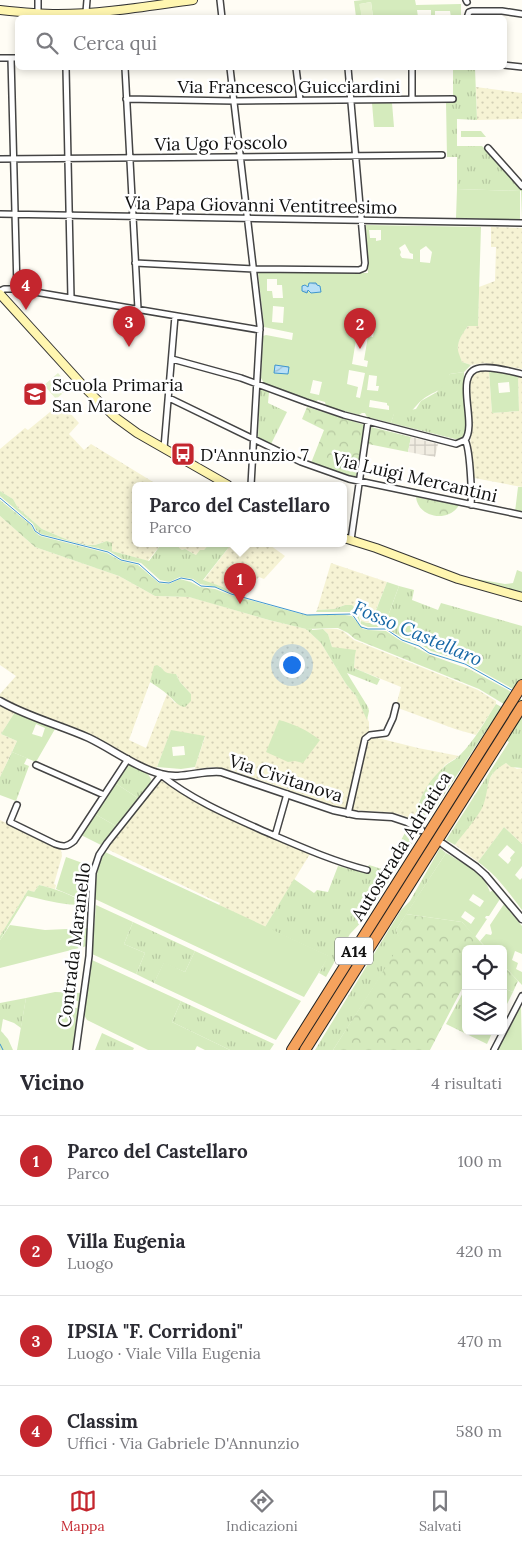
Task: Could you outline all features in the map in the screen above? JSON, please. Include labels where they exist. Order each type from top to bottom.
[{"type":"highway","name":"Autostrada Adriatica","points":[[292,1050],[522,685]]},
{"type":"highway","name":"Autostrada Adriatica","points":[[305,1050],[522,706]]},
{"type":"main road","points":[[71,15],[86,12],[121,13],[137,3],[193,0]]},
{"type":"main road","points":[[0,10],[52,15]]},
{"type":"main road","points":[[0,293],[108,410],[128,427],[223,482]]},
{"type":"main road","points":[[347,539],[458,579],[522,597]]},
{"type":"street","points":[[38,0],[38,14]]},
{"type":"street","points":[[86,12],[87,0]]},
{"type":"street","points":[[220,0],[222,15]]},
{"type":"street","points":[[468,15],[472,11],[502,11],[522,14]]},
{"type":"street","points":[[0,58],[15,58]]},
{"type":"street","points":[[11,58],[17,289]]},
{"type":"street","points":[[507,65],[522,67]]},
{"type":"street","points":[[66,70],[71,298]]},
{"type":"street","points":[[125,70],[138,309]]},
{"type":"street","points":[[230,70],[260,330],[252,482]]},
{"type":"street","points":[[296,70],[300,100]]},
{"type":"street","points":[[135,263],[254,269],[359,270],[364,268],[362,220],[348,70]]},
{"type":"street","points":[[412,70],[412,99]]},
{"type":"street","name":"Via Francesco Guicciardini","points":[[126,99],[234,101],[453,99]]},
{"type":"street","points":[[488,148],[522,186]]},
{"type":"street","name":"Via Ugo Foscolo","points":[[0,159],[442,154]]},
{"type":"street","name":"Via Papa Giovanni Ventitreesimo","points":[[0,214],[522,223]]},
{"type":"street","points":[[0,293],[8,288],[17,289],[260,330]]},
{"type":"street","points":[[164,448],[175,316]]},
{"type":"street","points":[[172,359],[257,384],[312,405],[368,422],[451,443],[460,443],[468,436],[466,383],[470,372],[485,368],[522,374]]},
{"type":"street","name":"Via Luigi Mercantini","points":[[169,398],[312,466],[359,482],[522,515]]},
{"type":"street","points":[[347,539],[359,482],[368,422]]},
{"type":"street","points":[[465,440],[469,457],[471,504]]},
{"type":"street","name":"Via Civitanova","points":[[0,702],[88,738],[161,775],[182,776],[206,771],[221,772],[348,814],[392,818],[407,822],[421,830]]},
{"type":"street","name":"Via Civitanova","points":[[348,814],[365,739],[370,734],[386,733],[396,706]]},
{"type":"street","points":[[17,805],[10,822],[55,844],[63,847],[69,845],[74,842],[128,759]]},
{"type":"street","points":[[36,765],[104,795]]},
{"type":"street","points":[[161,775],[200,800],[276,836],[343,864],[367,870]]},
{"type":"street","name":"Contrada Maranello","points":[[76,1050],[89,956],[93,874],[99,855],[107,843],[161,775]]},
{"type":"street","points":[[276,836],[287,794]]},
{"type":"street","points":[[443,844],[485,875],[522,920]]},
{"type":"street","points":[[494,1050],[522,996]]},
{"type":"shaded area","points":[[476,87],[522,93],[522,119],[477,120]]},
{"type":"shaded area","points":[[491,227],[522,228],[522,369],[485,363],[471,365],[462,362],[458,354],[458,343],[462,334],[468,326],[478,326],[479,287],[495,281],[496,247],[491,247]]},
{"type":"shaded area","points":[[483,370],[489,371],[492,413],[519,411],[518,375],[522,376],[522,487],[474,478],[470,444],[472,429],[468,388],[469,380],[473,374]]},
{"type":"shaded area","points":[[61,403],[79,423],[69,434],[84,450],[91,444],[153,482],[132,482],[132,547],[159,547],[148,561],[112,551],[103,542],[88,545],[68,540],[42,529],[18,508],[13,499],[0,491],[0,449],[25,428],[28,430]]},
{"type":"shaded area","points":[[411,437],[438,444],[435,457],[408,452]]},
{"type":"shaded area","points":[[0,516],[35,547],[119,576],[155,596],[189,597],[306,629],[321,643],[346,684],[356,696],[369,722],[369,734],[347,810],[230,770],[214,767],[195,769],[205,737],[171,731],[156,769],[0,699],[0,694],[16,676],[0,665]],"holes":[[[154,666],[160,666],[168,674],[176,674],[180,682],[191,694],[175,703],[167,694],[146,748],[129,740],[153,674]]]},
{"type":"shaded area","points":[[177,547],[207,547],[196,555],[185,549],[182,550]]},
{"type":"shaded area","points":[[229,547],[273,547],[285,556],[264,579],[259,577],[243,594],[231,593],[223,587],[203,581]]},
{"type":"shaded area","points":[[331,563],[387,582],[371,622],[361,621],[357,610],[345,605],[334,609],[317,610]]},
{"type":"shaded area","points":[[323,629],[343,631],[354,640],[478,690],[496,701],[496,704],[476,735],[398,708],[400,703],[397,702],[401,687],[354,668],[355,655],[332,647],[328,634]]},
{"type":"shaded area","points":[[0,705],[15,712],[1,734],[17,741],[0,777]]},
{"type":"shaded area","points":[[370,736],[459,756],[445,765],[419,801],[414,820],[387,812],[351,810],[367,739]]},
{"type":"shaded area","points":[[506,763],[517,769],[522,768],[522,844],[504,827],[478,862],[455,845],[482,806],[489,780],[496,768]]},
{"type":"shaded area","points":[[158,781],[162,781],[208,809],[310,854],[265,927],[219,905],[220,903],[107,849],[106,847]]},
{"type":"shaded area","points":[[0,820],[61,850],[62,856],[54,884],[56,885],[55,889],[39,885],[34,892],[28,890],[0,936]]},
{"type":"green space","points":[[415,0],[416,5],[461,4],[461,15],[451,15],[450,11],[435,11],[435,15],[431,15],[431,10],[417,10],[418,15],[373,15],[371,2],[360,4],[362,15],[356,15],[354,1]]},
{"type":"green space","points":[[371,2],[373,15],[362,15],[359,4]]},
{"type":"green space","points":[[453,70],[475,70],[477,120],[457,119],[457,146],[482,146],[520,187],[522,190],[522,219],[521,191],[457,189],[457,157],[447,157],[446,102],[453,102]]},
{"type":"green space","points":[[372,103],[392,103],[394,127],[374,127]]},
{"type":"green space","points":[[461,131],[481,131],[486,137],[461,137]]},
{"type":"green space","points":[[457,189],[520,191],[520,220],[456,218]]},
{"type":"green space","points":[[366,225],[481,227],[478,326],[468,326],[461,336],[458,347],[462,362],[471,365],[464,372],[450,374],[441,388],[422,400],[407,415],[399,416],[394,414],[391,423],[367,417],[365,413],[359,415],[326,406],[325,402],[318,400],[315,402],[264,383],[261,378],[263,336],[292,340],[293,333],[264,327],[258,272],[368,273]],"holes":[[[369,230],[381,230],[381,240],[376,241],[376,238],[370,238]],[[405,244],[410,253],[413,254],[413,259],[402,258],[399,248]],[[426,246],[432,252],[430,263],[420,262],[420,250]],[[267,279],[277,279],[277,285],[282,285],[283,298],[273,298],[272,291],[267,291]],[[273,306],[284,307],[283,323],[272,322]],[[358,328],[374,331],[373,337],[368,336],[364,360],[368,361],[367,367],[352,364]],[[349,370],[365,373],[360,398],[356,397],[358,387],[347,384]],[[369,375],[377,376],[376,386],[379,386],[378,391],[367,390]],[[313,380],[322,382],[319,395],[310,393]],[[370,400],[387,403],[389,410],[369,407]]]},
{"type":"green space","points":[[489,371],[518,375],[519,411],[492,413]],"holes":[[[509,382],[510,392],[499,393],[498,383]]]},
{"type":"green space","points":[[464,372],[467,427],[461,439],[391,423],[394,413],[416,409],[421,401],[437,392],[450,374]]},
{"type":"green space","points":[[58,373],[70,387],[63,393],[51,379]]},
{"type":"green space","points":[[50,380],[62,394],[56,399],[44,385]]},
{"type":"green space","points":[[260,389],[269,392],[268,403],[287,412],[271,444],[258,437]]},
{"type":"green space","points":[[307,407],[365,425],[356,478],[311,463],[324,430],[302,419]]},
{"type":"green space","points":[[371,427],[411,437],[408,452],[368,444]]},
{"type":"green space","points":[[518,487],[522,487],[522,513],[515,512]]},
{"type":"green space","points":[[0,491],[13,499],[18,508],[42,529],[68,540],[88,545],[107,541],[112,543],[112,551],[149,561],[159,547],[178,547],[196,555],[200,550],[204,550],[207,547],[229,547],[203,580],[223,587],[231,593],[216,587],[200,584],[193,579],[180,577],[169,582],[160,580],[141,563],[122,559],[109,551],[41,534],[33,524],[0,496]]},
{"type":"green space","points":[[416,497],[459,505],[448,514],[434,516],[422,510]]},
{"type":"green space","points":[[0,500],[31,525],[40,536],[107,553],[121,561],[138,565],[159,583],[169,584],[180,579],[200,587],[215,589],[305,615],[352,616],[363,629],[386,631],[401,641],[430,655],[469,669],[508,690],[522,700],[522,715],[479,689],[355,639],[338,628],[306,629],[189,597],[155,596],[119,576],[35,547],[0,516]]},
{"type":"green space","points":[[517,570],[522,572],[522,594],[477,581],[477,579],[505,584],[513,583]]},
{"type":"green space","points":[[387,582],[399,586],[384,627],[368,627],[361,624],[361,621],[371,623]]},
{"type":"green space","points":[[399,586],[414,590],[412,600],[438,610],[441,603],[522,626],[522,694],[463,661],[431,651],[384,627]]},
{"type":"green space","points":[[345,605],[352,605],[357,610],[361,624],[353,612],[316,612],[317,610],[334,609]]},
{"type":"green space","points":[[306,629],[323,629],[328,634],[332,647],[356,650],[354,668],[380,679],[377,685],[347,673],[368,707],[367,720],[356,696],[346,684],[321,643]]},
{"type":"green space","points":[[157,665],[166,672],[176,674],[180,682],[191,694],[191,701],[185,707],[178,704],[164,691],[150,682],[154,666]]},
{"type":"green space","points":[[496,704],[522,718],[522,768],[511,767],[506,763],[494,772],[489,781],[481,810],[455,845],[446,840],[509,742],[487,729],[423,827],[414,820],[416,812],[428,785],[446,765],[458,757],[465,749],[480,730]]},
{"type":"green space","points":[[15,712],[55,729],[36,762],[12,752],[17,741],[1,734]],"holes":[[[36,724],[45,728],[42,737],[32,734]]]},
{"type":"green space","points":[[279,720],[290,723],[320,740],[303,763],[288,762],[266,752]]},
{"type":"green space","points":[[171,730],[205,736],[195,767],[181,769],[157,767]],"holes":[[[184,746],[185,755],[173,756],[172,747]]]},
{"type":"green space","points":[[12,752],[27,758],[24,764],[29,766],[16,801],[0,795],[0,777]]},
{"type":"green space","points":[[129,764],[142,769],[151,779],[150,784],[138,798],[115,783]]},
{"type":"green space","points":[[115,783],[138,798],[116,826],[95,814]]},
{"type":"green space","points":[[95,814],[116,826],[101,845],[81,835]]},
{"type":"green space","points":[[504,827],[522,844],[522,866],[515,875],[520,880],[522,878],[522,910],[497,878],[478,862]],"holes":[[[507,845],[515,852],[508,864],[498,855]]]},
{"type":"green space","points":[[407,829],[417,835],[369,914],[350,934],[326,977],[319,973],[328,956],[265,927],[294,879],[314,893],[317,890],[328,892],[338,866],[366,873],[369,865],[385,870]]},
{"type":"green space","points":[[440,848],[446,853],[396,930],[402,943],[333,1050],[315,1050],[401,910],[410,901]]},
{"type":"green space","points":[[105,852],[329,956],[304,997],[95,899],[98,869]]},
{"type":"green space","points":[[446,853],[475,871],[484,880],[490,892],[493,890],[500,899],[489,916],[486,916],[485,918],[487,919],[475,937],[462,922],[406,914]],"holes":[[[473,894],[484,901],[480,907],[469,900]],[[465,911],[475,918],[471,924],[461,917]]]},
{"type":"green space","points":[[66,857],[88,865],[86,904],[56,889]]},
{"type":"green space","points":[[39,885],[63,892],[86,904],[64,904],[27,896],[0,940],[0,936],[28,890],[34,892]]},
{"type":"green space","points":[[504,904],[522,926],[522,954],[515,951],[512,960],[518,963],[516,969],[522,972],[522,985],[507,969],[507,945],[484,945],[480,941],[486,934],[491,935],[490,925]]},
{"type":"green space","points":[[96,905],[133,922],[124,944],[145,953],[136,974],[92,954]]},
{"type":"green space","points":[[406,914],[462,922],[483,945],[462,945],[462,989],[430,1050],[333,1050],[401,943],[396,930]]},
{"type":"green space","points":[[133,922],[195,951],[185,972],[164,963],[154,983],[136,974],[145,953],[124,944]]},
{"type":"green space","points":[[10,925],[45,930],[89,928],[87,946],[0,968],[0,940]]},
{"type":"green space","points":[[195,951],[301,1001],[276,1040],[154,983],[164,962],[185,972]]},
{"type":"green space","points":[[92,960],[181,1001],[172,1022],[230,1050],[205,1050],[197,1046],[195,1050],[148,1050],[87,1020],[84,1015]]},
{"type":"green space","points":[[507,969],[518,981],[513,992],[507,990]]},
{"type":"green space","points":[[507,990],[513,992],[507,1004]]},
{"type":"green space","points":[[55,992],[82,993],[73,1050],[17,1050],[26,998]],"holes":[[[64,999],[78,1001],[77,1008],[64,1007]]]},
{"type":"green space","points":[[462,994],[462,1032],[446,1024]]},
{"type":"green space","points":[[26,998],[21,1028],[3,1019],[1,1031],[8,1039],[13,1050],[0,1050],[0,1003]]},
{"type":"green space","points":[[181,1001],[274,1044],[270,1050],[230,1050],[172,1022]]},
{"type":"green space","points":[[521,1006],[522,1050],[498,1050]]},
{"type":"green space","points":[[102,1033],[134,1048],[133,1050],[95,1050]]},
{"type":"green space","points":[[469,1035],[491,1035],[487,1044]]},
{"type":"water","points":[[309,283],[316,283],[320,286],[321,292],[311,293],[308,290],[307,293],[302,291],[302,286],[308,287]]},
{"type":"water","points":[[275,365],[289,367],[288,374],[274,373]]},
{"type":"waterway","name":"Fosso Castellaro","points":[[0,498],[41,535],[108,552],[121,560],[139,564],[159,582],[169,583],[181,578],[192,580],[201,586],[215,587],[231,594],[307,615],[352,614],[361,627],[386,629],[402,640],[419,646],[429,653],[465,664],[513,691]]},
{"type":"waterway","points":[[0,1044],[3,1050]]},
{"type":"place","name":"Classim","points":[[26,310]]},
{"type":"place","name":"IPSIA \"F. Corridoni\"","points":[[129,347]]},
{"type":"place","name":"Villa Eugenia","points":[[360,349]]},
{"type":"place","name":"Scuola Primaria San Marone","points":[[35,394]]},
{"type":"place","name":"D'Annunzio 7","points":[[183,454]]},
{"type":"place","name":"Parco del Castellaro","points":[[240,604]]}]
